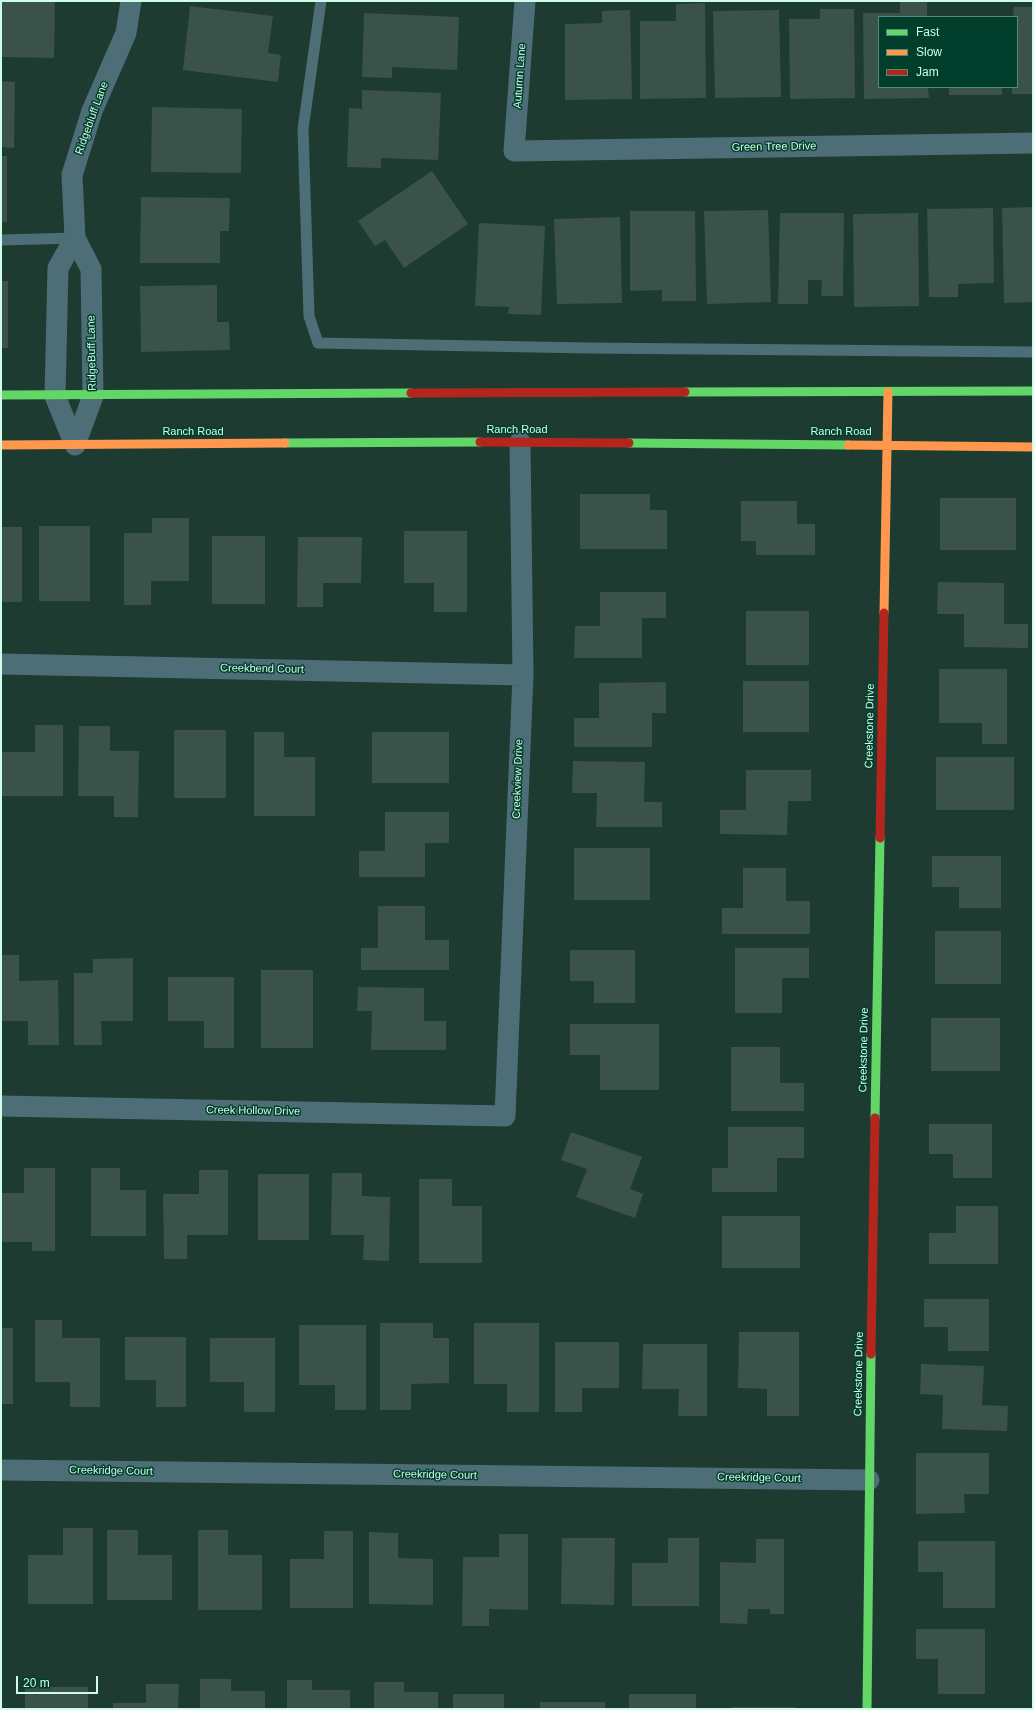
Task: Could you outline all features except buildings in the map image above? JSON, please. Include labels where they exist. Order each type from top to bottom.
[{"type":"main road","name":"Creekstone Drive","points":[[867,1709],[869,1480],[888,392]]},
{"type":"main road","points":[[1,395],[93,396],[1033,392]]},
{"type":"main road","name":"Ranch Road","points":[[1,445],[520,442],[1033,447]]},
{"type":"street","name":"Ridgebluff Lane","points":[[75,238],[72,175],[92,111],[126,33],[131,1]]},
{"type":"street","name":"Autumn Lane","points":[[514,151],[525,1]]},
{"type":"street","name":"Green Tree Drive","points":[[514,151],[1033,143]]},
{"type":"street","points":[[75,238],[58,268],[55,396],[75,445]]},
{"type":"street","name":"RidgeBuff Lane","points":[[75,238],[91,269],[93,396],[75,445]]},
{"type":"street","name":"Creekview Drive","points":[[505,1116],[523,675],[520,442]]},
{"type":"street","name":"Creekbend Court","points":[[1,664],[523,675]]},
{"type":"street","name":"Creek Hollow Drive","points":[[1,1106],[505,1116]]},
{"type":"street","name":"Creekridge Court","points":[[1,1470],[869,1480]]},
{"type":"lane","points":[[321,1],[303,129],[309,316],[318,343],[588,348],[1033,352]]},
{"type":"lane","points":[[1,240],[75,238]]},
{"type":"traffic: fast","points":[[685,392],[1033,391]]},
{"type":"traffic: fast","points":[[1,395],[411,393]]},
{"type":"traffic: fast","points":[[285,443],[480,442]]},
{"type":"traffic: fast","points":[[629,443],[848,445]]},
{"type":"traffic: fast","points":[[875,1118],[880,838]]},
{"type":"traffic: fast","points":[[867,1709],[871,1354]]},
{"type":"traffic: slow","points":[[884,613],[888,392]]},
{"type":"traffic: slow","points":[[1,445],[285,443]]},
{"type":"traffic: slow","points":[[848,445],[1033,447]]},
{"type":"traffic: jam","points":[[411,393],[685,392]]},
{"type":"traffic: jam","points":[[480,442],[629,443]]},
{"type":"traffic: jam","points":[[880,838],[884,613]]},
{"type":"traffic: jam","points":[[871,1354],[875,1118]]}]
